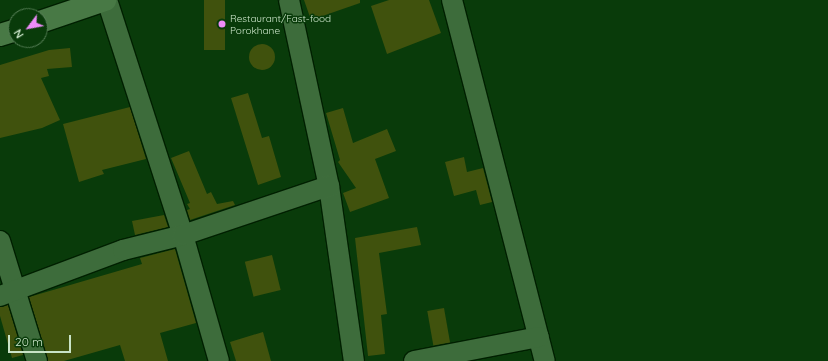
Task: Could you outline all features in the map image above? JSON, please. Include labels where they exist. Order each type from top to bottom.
[{"type":"main road","points":[[48,17],[62,7],[106,0]]},
{"type":"street","points":[[106,0],[183,235],[219,361]]},
{"type":"street","points":[[290,0],[329,186],[354,361]]},
{"type":"street","points":[[452,0],[545,361]]},
{"type":"street","points":[[8,293],[123,250],[183,235],[329,186]]},
{"type":"street","points":[[0,241],[8,293],[37,361]]},
{"type":"street","points":[[414,361],[539,337]]},
{"type":"building","points":[[204,0],[225,0],[225,50],[204,50]]},
{"type":"building","points":[[304,0],[360,0],[360,3],[311,20]]},
{"type":"building","points":[[389,0],[429,0],[441,33],[387,54],[371,6]]},
{"type":"building","points":[[262,44],[271,48],[275,57],[271,66],[262,70],[253,66],[249,57],[253,48]]},
{"type":"building","points":[[70,48],[72,67],[47,69],[49,76],[41,78],[60,120],[42,128],[0,138],[0,65],[49,50]]},
{"type":"building","points":[[248,93],[262,138],[269,136],[281,177],[258,185],[231,98]]},
{"type":"building","points":[[130,107],[146,159],[102,170],[104,174],[79,182],[63,124]]},
{"type":"building","points":[[343,108],[353,143],[387,129],[396,151],[375,159],[389,198],[350,212],[343,193],[356,188],[338,162],[340,160],[326,113]]},
{"type":"building","points":[[189,151],[207,194],[211,192],[217,204],[233,201],[235,205],[190,220],[187,210],[190,209],[187,204],[190,203],[171,158]]},
{"type":"building","points":[[464,157],[467,172],[483,168],[492,202],[480,205],[476,190],[454,196],[445,162]]},
{"type":"building","points":[[164,215],[168,227],[135,235],[132,221]]},
{"type":"building","points":[[417,227],[421,245],[379,253],[387,314],[381,315],[385,354],[368,356],[355,238]]},
{"type":"building","points":[[175,249],[196,323],[160,333],[168,361],[125,361],[120,345],[64,361],[48,361],[29,297],[142,264],[140,258]]},
{"type":"building","points":[[272,255],[281,290],[254,297],[245,262]]},
{"type":"building","points":[[8,305],[23,355],[12,358],[0,316],[0,307]]},
{"type":"building","points":[[444,308],[450,342],[433,345],[427,311]]},
{"type":"building","points":[[263,332],[271,361],[236,361],[230,342]]},
{"type":"place","name":"Restaurant/Fast-food Porokhane","points":[[222,24]]}]
